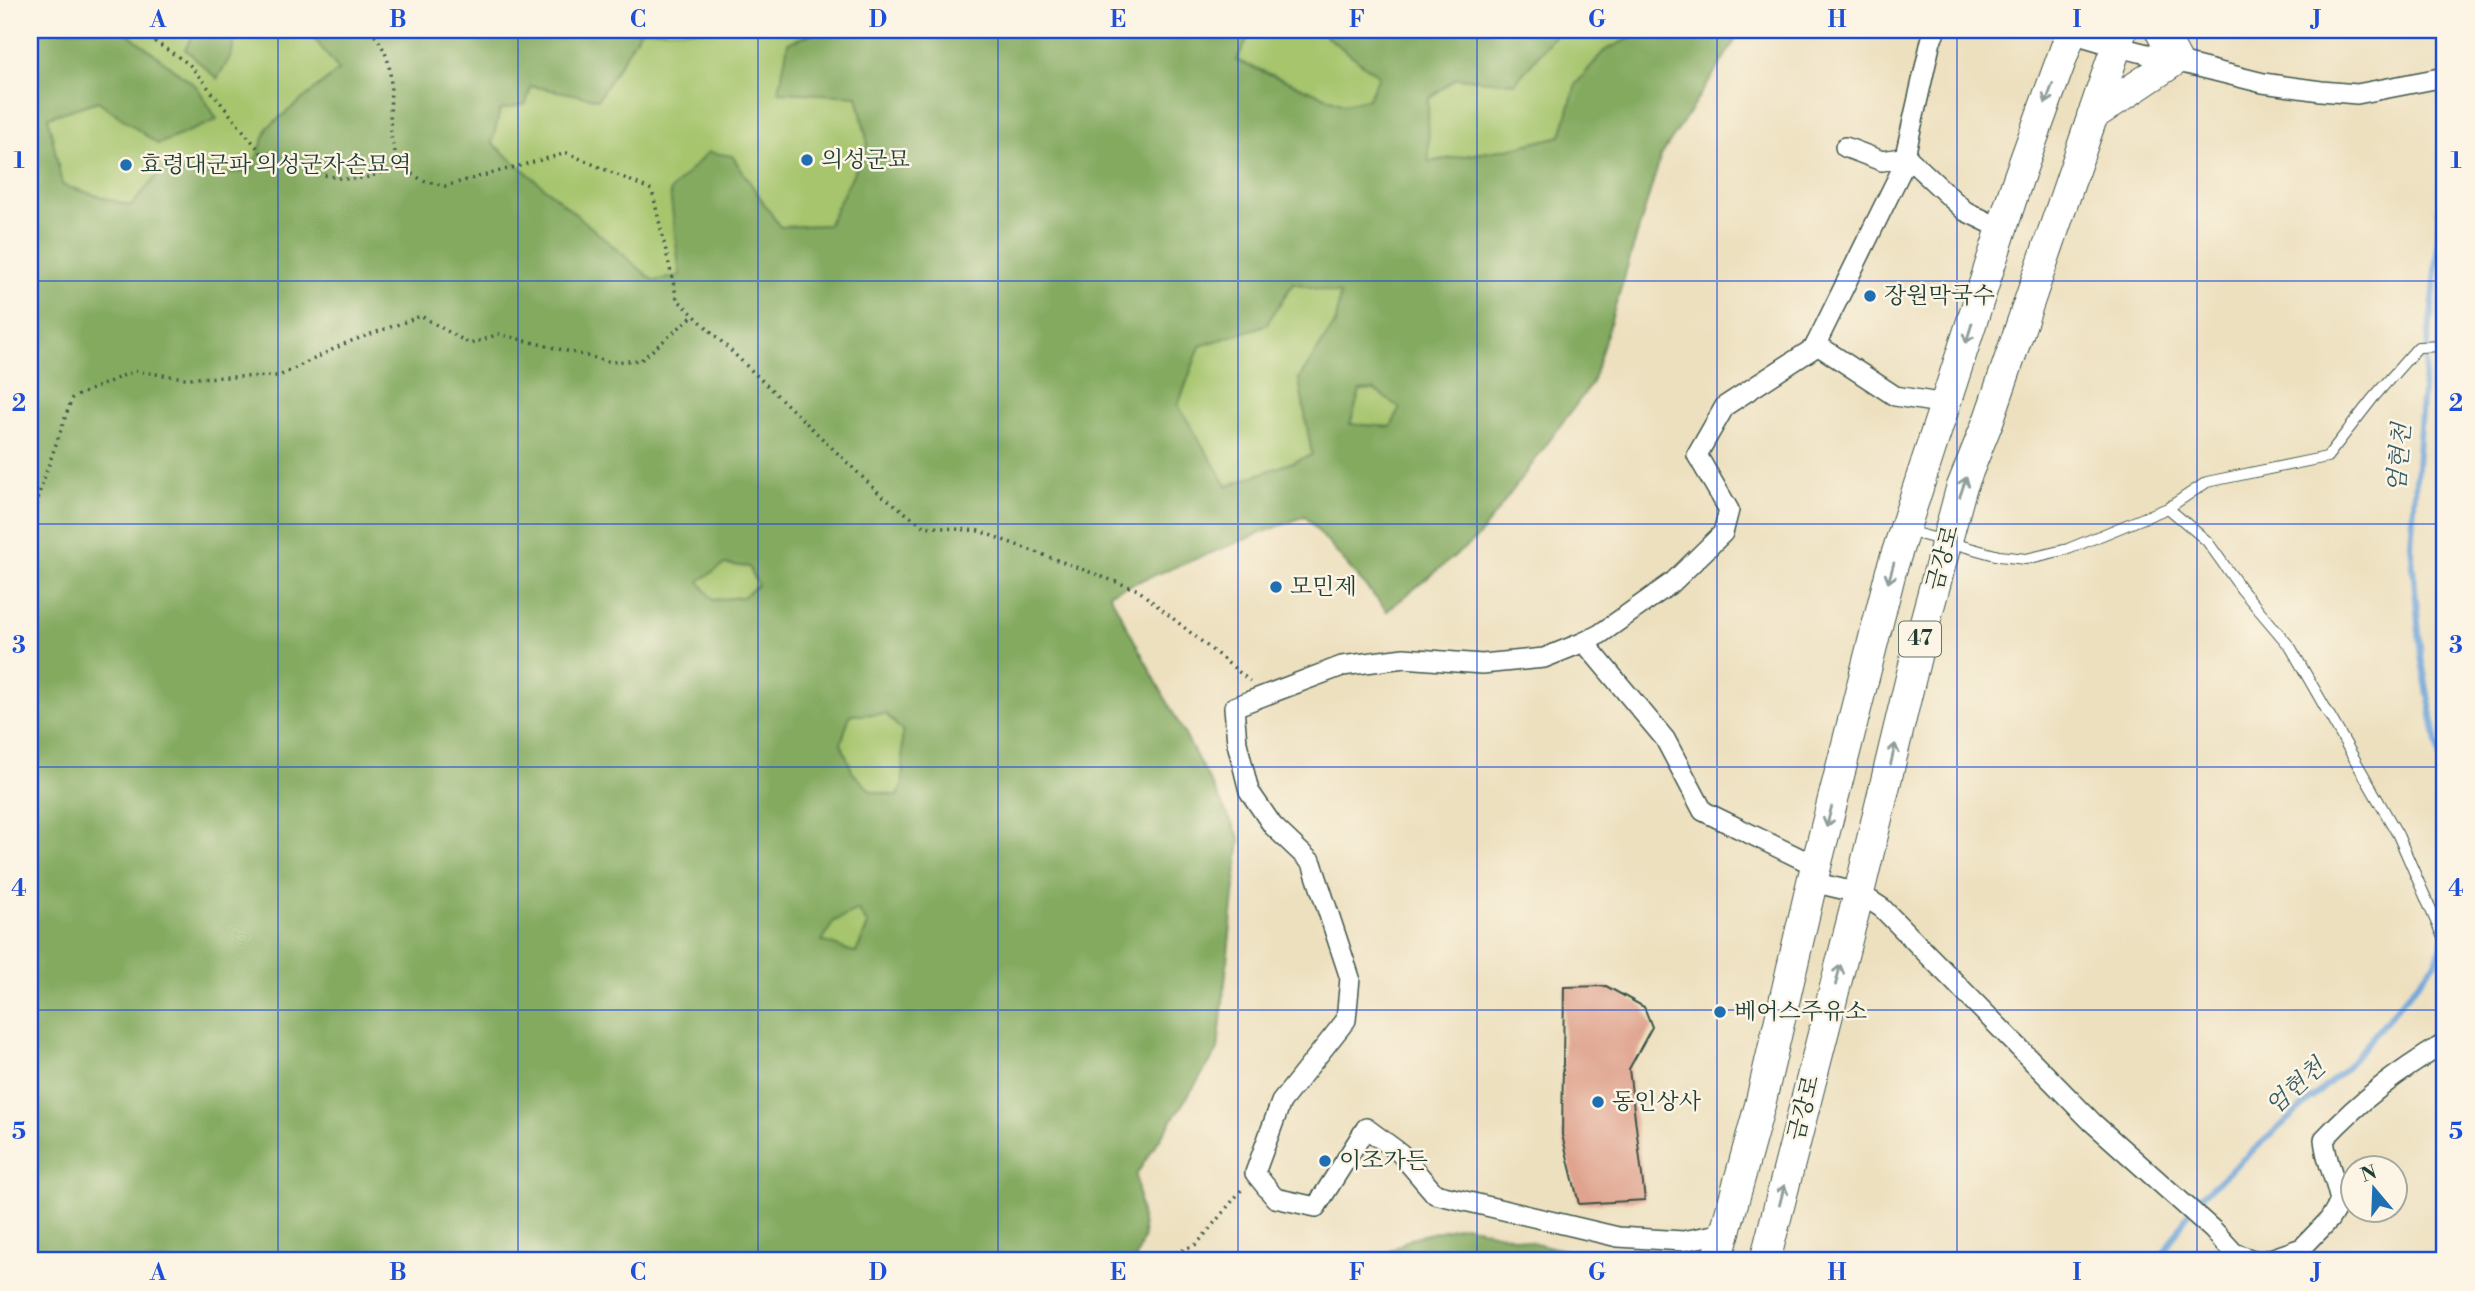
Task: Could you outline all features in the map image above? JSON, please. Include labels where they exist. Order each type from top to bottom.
[{"type":"main road","points":[[2092,116],[2176,60],[2160,30]]},
{"type":"main road","name":"금강로","points":[[1717,1261],[1760,1105],[1814,874],[1882,607],[2002,229],[2071,31]]},
{"type":"main road","name":"금강로","points":[[1765,1261],[1860,893],[1919,644],[1961,489],[1989,419],[2119,38]]},
{"type":"street","points":[[1724,1233],[1683,1241],[1618,1237],[1435,1194],[1400,1153],[1366,1128],[1317,1207],[1275,1198],[1255,1173],[1280,1102],[1346,1020],[1350,978],[1312,863],[1273,826],[1249,791],[1237,743],[1234,707],[1342,666],[1404,658],[1482,664],[1544,657],[1601,634],[1673,582],[1723,533],[1729,510],[1697,455],[1725,406],[1814,348],[1907,157],[1931,41],[1936,30]]},
{"type":"street","points":[[2071,31],[2119,38],[2176,60],[2263,83],[2321,92],[2357,94],[2445,77]]},
{"type":"street","points":[[1845,147],[1882,161],[1907,157]]},
{"type":"street","points":[[1907,157],[1965,211],[2002,229]]},
{"type":"street","points":[[1816,344],[1895,396],[1947,404]]},
{"type":"street","points":[[1584,642],[1665,739],[1703,811],[1814,874],[1860,893],[1882,908],[2092,1122],[2213,1230],[2231,1257],[2256,1261]]},
{"type":"street","points":[[2265,1261],[2302,1248],[2329,1220],[2340,1202],[2336,1181],[2325,1157],[2325,1139],[2353,1108],[2407,1066],[2445,1043]]},
{"type":"lane","points":[[1905,530],[1999,556],[2026,559],[2067,549],[2168,508],[2207,482],[2327,457],[2373,398],[2418,347],[2445,346]]},
{"type":"lane","points":[[2168,508],[2207,541],[2242,590],[2291,648],[2386,813],[2445,942]]},
{"type":"path","points":[[137,30],[189,64],[263,155],[288,168],[344,179],[365,178],[400,167]]},
{"type":"path","points":[[370,30],[383,44],[391,71],[391,136],[400,167],[424,181],[445,186],[567,153],[652,190],[677,299],[879,493],[923,526],[979,531],[1138,590],[1265,694]]},
{"type":"path","points":[[30,540],[40,490],[72,397],[134,371],[185,378],[279,376],[346,343],[421,316],[470,344],[499,334],[611,362],[641,360],[694,315]]},
{"type":"path","points":[[1156,1261],[1197,1244],[1255,1173]]},
{"type":"green space","points":[[30,30],[123,30],[197,87],[217,120],[158,144],[98,101],[48,117],[62,185],[131,206],[161,171],[217,175],[252,170],[268,127],[339,70],[313,37],[304,30],[496,30],[505,33],[514,30],[641,30],[598,99],[531,86],[526,104],[500,110],[492,143],[654,281],[680,276],[670,191],[708,152],[732,156],[780,227],[828,225],[868,144],[857,96],[779,92],[788,43],[820,30],[1252,30],[1236,61],[1343,104],[1368,99],[1379,76],[1318,30],[1559,30],[1515,83],[1456,78],[1428,99],[1429,162],[1512,148],[1561,136],[1576,84],[1604,51],[1646,30],[1742,30],[1661,156],[1592,383],[1479,536],[1387,611],[1305,516],[1109,593],[1240,838],[1218,1050],[1136,1175],[1144,1236],[1135,1261],[30,1261]],"holes":[[[1293,283],[1340,294],[1336,322],[1299,379],[1312,455],[1227,486],[1178,405],[1200,346],[1266,325]],[[1374,390],[1400,408],[1391,427],[1350,424],[1360,391]],[[725,564],[749,567],[758,585],[743,597],[713,600],[699,581]],[[886,714],[902,731],[903,784],[897,796],[871,791],[853,773],[841,743],[850,715]],[[858,910],[868,925],[856,953],[822,941],[834,921]]]},
{"type":"green space","points":[[123,30],[196,30],[185,49],[231,56],[236,30],[304,30],[313,37],[339,70],[268,127],[252,170],[217,175],[161,171],[131,206],[62,185],[48,117],[98,101],[158,144],[217,119],[197,87]]},
{"type":"green space","points":[[196,30],[236,30],[231,56],[217,79],[185,49]]},
{"type":"green space","points":[[641,30],[820,30],[788,43],[857,96],[868,144],[828,225],[780,227],[732,156],[670,191],[681,276],[653,281],[492,143],[500,109],[525,104],[531,86],[598,98]]},
{"type":"green space","points":[[1252,30],[1318,30],[1379,76],[1368,99],[1343,104],[1236,60]]},
{"type":"green space","points":[[1559,30],[1646,30],[1604,51],[1576,84],[1561,136],[1512,148],[1428,162],[1428,99],[1456,78],[1515,83]]},
{"type":"green space","points":[[1293,283],[1340,293],[1336,322],[1299,379],[1312,455],[1227,486],[1178,406],[1200,346],[1266,325]]},
{"type":"green space","points":[[1374,390],[1401,408],[1391,427],[1350,424],[1360,391]]},
{"type":"green space","points":[[725,564],[749,567],[759,584],[743,597],[713,600],[698,581]]},
{"type":"green space","points":[[886,714],[902,731],[903,784],[897,796],[871,791],[853,774],[841,743],[850,715]]},
{"type":"green space","points":[[858,910],[868,925],[856,953],[821,941],[834,921]]},
{"type":"green space","points":[[1465,1225],[1567,1251],[1567,1261],[1375,1261],[1411,1238]]},
{"type":"building","name":"동인상사","points":[[1606,986],[1644,1007],[1652,1027],[1629,1069],[1645,1200],[1579,1204],[1562,1135],[1564,987]]},
{"type":"waterway","name":"엄현천","points":[[2445,106],[2436,272],[2422,400],[2411,544],[2421,656],[2443,776],[2445,812]]},
{"type":"waterway","name":"엄현천","points":[[2159,1261],[2196,1201],[2345,1069],[2436,962],[2443,940]]},
{"type":"place","name":"의성군묘","points":[[807,160]]},
{"type":"place","name":"효령대군파 의성군자손묘역","points":[[126,165]]},
{"type":"place","name":"장원막국수","points":[[1870,296]]},
{"type":"place","name":"모민제","points":[[1276,587]]},
{"type":"place","name":"베어스주유소","points":[[1720,1012]]},
{"type":"place","name":"동인상사","points":[[1598,1102]]},
{"type":"place","name":"이조가든","points":[[1325,1161]]}]
